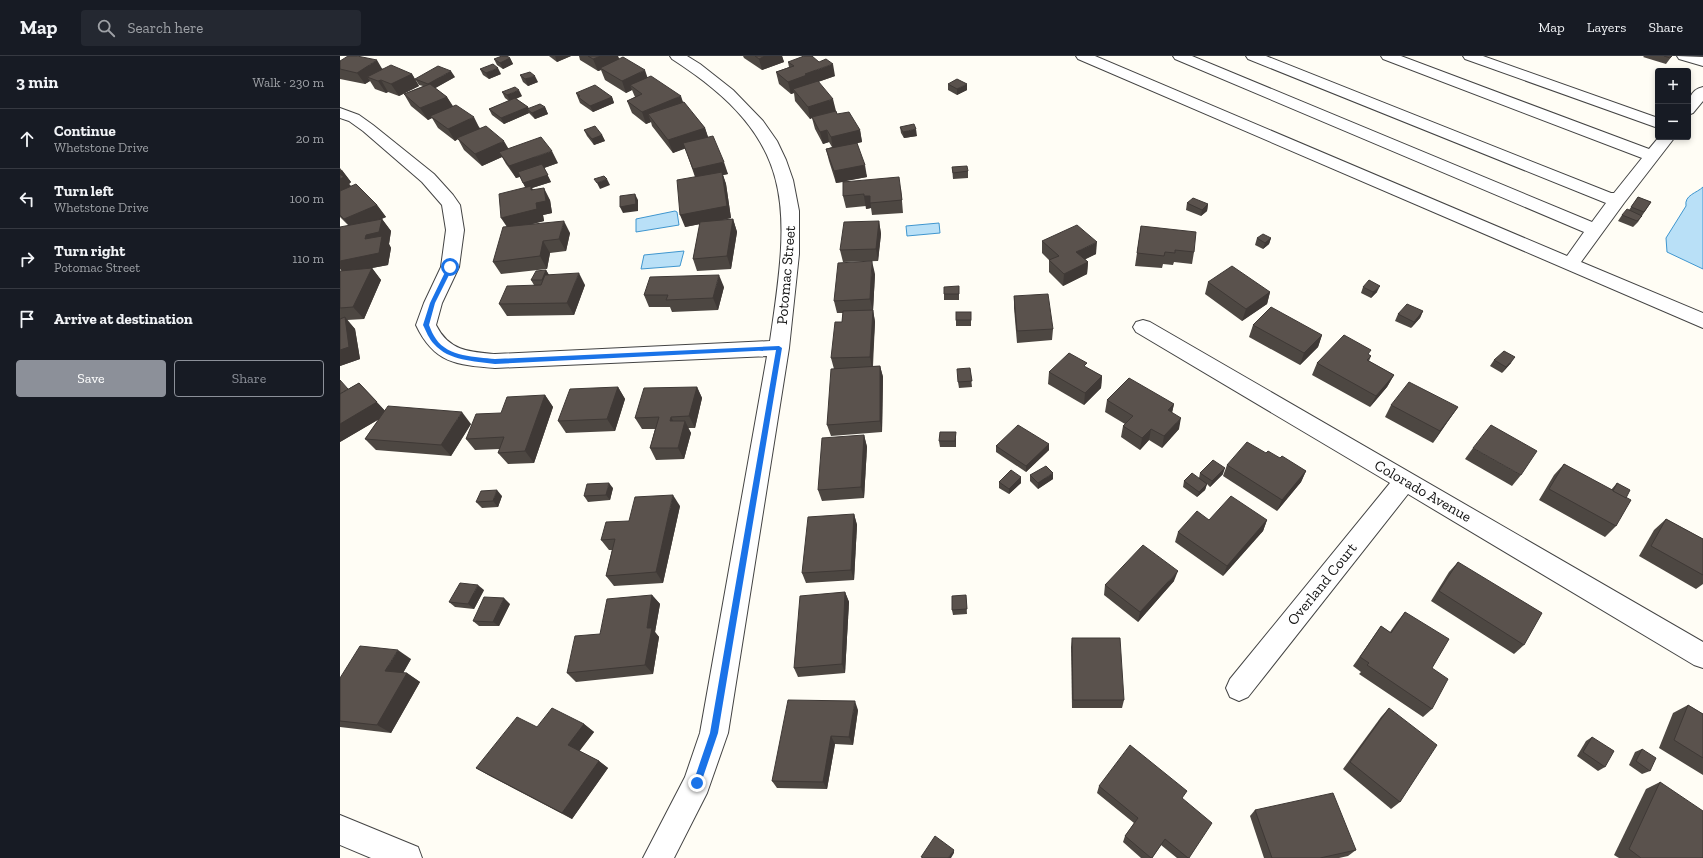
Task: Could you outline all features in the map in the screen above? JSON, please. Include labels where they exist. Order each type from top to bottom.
[{"type":"street","name":"Potomac Street","points":[[658,858],[697,783],[714,733],[779,348],[792,240],[790,207],[784,178],[774,150],[750,116],[726,91],[699,69],[677,56]]},
{"type":"street","points":[[1083,56],[1703,321]]},
{"type":"street","points":[[1180,56],[1595,230]]},
{"type":"street","points":[[1253,56],[1608,198],[1618,198]]},
{"type":"street","points":[[1388,56],[1652,156]]},
{"type":"street","points":[[1470,56],[1655,122]]},
{"type":"street","points":[[1684,56],[1703,62]]},
{"type":"street","points":[[1691,106],[1703,91]]},
{"type":"street","points":[[340,113],[354,118],[368,128],[428,178],[451,205],[455,230],[450,267],[433,303],[426,325],[435,342],[452,354],[474,359],[495,361],[779,348]]},
{"type":"street","points":[[1570,264],[1618,198],[1665,140]]},
{"type":"street","name":"Colorado Avenue","points":[[1143,327],[1703,656]]},
{"type":"street","name":"Overland Court","points":[[1239,688],[1405,480]]},
{"type":"street","points":[[340,830],[407,858]]},
{"type":"water","points":[[1703,187],[1703,269],[1667,252],[1666,238],[1686,206],[1687,199]]},
{"type":"water","points":[[675,211],[677,212],[679,225],[636,232],[636,219]]},
{"type":"water","points":[[939,223],[940,233],[907,236],[906,226]]},
{"type":"water","points":[[684,251],[680,266],[641,269],[644,255]]},
{"type":"building","points":[[348,56],[357,56],[377,60],[357,73],[340,69],[340,61]]},
{"type":"building","points":[[507,56],[510,58],[500,63],[494,59]]},
{"type":"building","points":[[588,56],[601,56],[593,59]]},
{"type":"building","points":[[755,56],[765,56],[759,59]]},
{"type":"building","points":[[804,56],[812,56],[819,62],[826,59],[833,64],[788,82],[776,72],[794,66],[788,62]]},
{"type":"building","points":[[623,57],[645,70],[622,81],[600,68]]},
{"type":"building","points":[[493,64],[498,68],[486,73],[480,69]]},
{"type":"building","points":[[391,65],[412,74],[391,84],[367,77]]},
{"type":"building","points":[[438,66],[451,71],[428,84],[415,79]]},
{"type":"building","points":[[530,72],[535,76],[525,79],[520,75]]},
{"type":"building","points":[[651,76],[681,96],[642,112],[627,101],[642,94],[630,85]]},
{"type":"building","points":[[957,79],[967,84],[957,89],[948,84]]},
{"type":"building","points":[[818,81],[833,99],[808,107],[793,89]]},
{"type":"building","points":[[430,84],[447,97],[420,108],[404,94]]},
{"type":"building","points":[[595,85],[612,97],[590,106],[578,97],[580,96],[576,93]]},
{"type":"building","points":[[515,87],[519,90],[507,95],[502,92]]},
{"type":"building","points":[[515,98],[528,107],[501,118],[489,109]]},
{"type":"building","points":[[684,102],[705,128],[668,140],[648,114]]},
{"type":"building","points":[[540,104],[545,107],[532,113],[527,109]]},
{"type":"building","points":[[456,105],[474,117],[448,129],[430,116]]},
{"type":"building","points":[[836,111],[837,114],[849,112],[860,130],[831,137],[827,130],[820,132],[812,117]]},
{"type":"building","points":[[914,124],[916,129],[903,132],[900,127]]},
{"type":"building","points":[[486,126],[504,141],[475,154],[457,138]]},
{"type":"building","points":[[595,126],[602,135],[592,139],[584,130]]},
{"type":"building","points":[[713,136],[724,162],[693,169],[683,143]]},
{"type":"building","points":[[541,137],[552,151],[509,166],[499,152]]},
{"type":"building","points":[[857,143],[865,165],[834,171],[826,149]]},
{"type":"building","points":[[542,164],[548,175],[523,183],[518,172]]},
{"type":"building","points":[[967,166],[968,171],[953,173],[952,167]]},
{"type":"building","points":[[722,172],[727,206],[680,215],[677,180]]},
{"type":"building","points":[[604,176],[607,179],[597,183],[594,179]]},
{"type":"building","points":[[899,177],[902,200],[870,203],[870,196],[864,196],[864,194],[843,196],[843,182]]},
{"type":"building","points":[[356,184],[377,205],[344,219],[340,215],[340,191]]},
{"type":"building","points":[[531,186],[531,190],[544,188],[546,201],[536,203],[537,209],[501,218],[499,194]]},
{"type":"building","points":[[635,194],[636,204],[620,207],[620,196]]},
{"type":"building","points":[[1638,197],[1651,202],[1644,212],[1631,207]]},
{"type":"building","points":[[1193,198],[1208,204],[1202,210],[1187,203]]},
{"type":"building","points":[[1627,209],[1642,216],[1637,221],[1622,215]]},
{"type":"building","points":[[382,219],[379,232],[366,235],[365,239],[382,236],[379,253],[340,261],[340,227]]},
{"type":"building","points":[[733,219],[727,256],[693,259],[700,222]]},
{"type":"building","points":[[564,221],[559,239],[543,241],[540,256],[493,262],[503,227]]},
{"type":"building","points":[[879,221],[876,249],[840,250],[844,222]]},
{"type":"building","points":[[1077,225],[1097,242],[1076,252],[1088,262],[1064,274],[1049,260],[1059,256],[1042,241]]},
{"type":"building","points":[[1141,226],[1196,232],[1194,252],[1175,250],[1175,253],[1165,252],[1164,256],[1137,253]]},
{"type":"building","points":[[1263,234],[1271,238],[1265,243],[1257,238]]},
{"type":"building","points":[[872,261],[870,299],[834,301],[838,263]]},
{"type":"building","points":[[1232,266],[1270,292],[1246,309],[1208,282]]},
{"type":"building","points":[[372,268],[353,307],[340,308],[340,271]]},
{"type":"building","points":[[546,270],[542,280],[531,280],[536,271]]},
{"type":"building","points":[[579,273],[567,303],[499,304],[507,286],[541,285],[545,275]]},
{"type":"building","points":[[719,275],[713,298],[666,300],[668,295],[644,295],[650,277]]},
{"type":"building","points":[[1369,280],[1380,286],[1373,292],[1363,287]]},
{"type":"building","points":[[959,286],[959,294],[944,294],[944,287]]},
{"type":"building","points":[[1048,294],[1053,329],[1017,331],[1014,296]]},
{"type":"building","points":[[1407,304],[1423,311],[1414,322],[1398,314]]},
{"type":"building","points":[[1271,307],[1322,335],[1304,353],[1253,325]]},
{"type":"building","points":[[873,310],[870,357],[831,358],[835,322],[842,322],[843,311]]},
{"type":"building","points":[[956,312],[971,312],[971,320],[956,320]]},
{"type":"building","points":[[345,317],[349,347],[340,350],[340,319]]},
{"type":"building","points":[[1344,335],[1371,350],[1368,354],[1371,356],[1367,360],[1394,375],[1376,396],[1317,363]]},
{"type":"building","points":[[1504,351],[1515,357],[1506,367],[1494,360]]},
{"type":"building","points":[[1069,353],[1087,363],[1084,366],[1102,376],[1085,393],[1049,372]]},
{"type":"building","points":[[880,366],[880,421],[827,425],[831,369]]},
{"type":"building","points":[[970,368],[972,381],[958,382],[957,369]]},
{"type":"building","points":[[1129,378],[1174,404],[1168,410],[1181,418],[1164,436],[1151,429],[1142,438],[1123,426],[1133,416],[1107,400]]},
{"type":"building","points":[[340,380],[348,389],[340,394]]},
{"type":"building","points":[[1409,382],[1458,407],[1440,431],[1391,405]]},
{"type":"building","points":[[359,383],[377,402],[340,424],[340,394]]},
{"type":"building","points":[[618,387],[607,419],[558,421],[570,389]]},
{"type":"building","points":[[697,387],[689,416],[671,417],[670,421],[685,421],[678,448],[650,448],[659,417],[635,418],[644,388]]},
{"type":"building","points":[[545,395],[525,451],[498,453],[504,437],[466,439],[476,414],[501,413],[507,397]]},
{"type":"building","points":[[388,406],[462,412],[441,445],[365,439]]},
{"type":"building","points":[[1018,425],[1049,444],[1026,466],[996,446]]},
{"type":"building","points":[[1491,425],[1537,451],[1521,475],[1473,448]]},
{"type":"building","points":[[940,432],[956,432],[955,441],[939,441]]},
{"type":"building","points":[[864,435],[861,487],[818,490],[822,438]]},
{"type":"building","points":[[1247,442],[1266,453],[1268,451],[1280,458],[1282,456],[1306,471],[1282,500],[1227,465]]},
{"type":"building","points":[[1213,460],[1225,468],[1212,481],[1200,473]]},
{"type":"building","points":[[1564,464],[1631,500],[1616,526],[1549,489]]},
{"type":"building","points":[[1046,466],[1053,473],[1038,483],[1030,475]]},
{"type":"building","points":[[1011,470],[1021,477],[1009,489],[999,482]]},
{"type":"building","points":[[1192,473],[1207,484],[1199,492],[1184,481]]},
{"type":"building","points":[[609,483],[606,495],[584,496],[587,484]]},
{"type":"building","points":[[1617,483],[1630,490],[1626,498],[1613,491]]},
{"type":"building","points":[[497,490],[493,501],[476,502],[481,491]]},
{"type":"building","points":[[673,495],[656,572],[606,576],[615,539],[601,540],[606,522],[629,521],[635,497]]},
{"type":"building","points":[[1231,496],[1267,520],[1227,566],[1178,532],[1197,511],[1209,520]]},
{"type":"building","points":[[854,514],[851,570],[802,573],[808,517]]},
{"type":"building","points":[[1666,519],[1703,539],[1703,575],[1651,546]]},
{"type":"building","points":[[1143,545],[1178,571],[1140,612],[1105,585]]},
{"type":"building","points":[[1458,562],[1542,613],[1524,645],[1439,591]]},
{"type":"building","points":[[460,583],[478,585],[468,604],[449,602]]},
{"type":"building","points":[[845,592],[842,664],[794,668],[800,596]]},
{"type":"building","points":[[652,595],[647,628],[652,628],[645,665],[567,673],[575,636],[600,634],[607,599]]},
{"type":"building","points":[[966,595],[967,609],[952,610],[952,596]]},
{"type":"building","points":[[484,597],[504,598],[493,622],[473,621]]},
{"type":"building","points":[[1405,612],[1449,639],[1432,668],[1448,679],[1432,709],[1367,665],[1369,663],[1360,657],[1381,626],[1391,633]]},
{"type":"building","points":[[1072,638],[1120,638],[1124,700],[1073,700]]},
{"type":"building","points":[[360,646],[398,650],[385,671],[407,673],[377,725],[340,721],[340,678]]},
{"type":"building","points":[[788,700],[855,701],[849,737],[831,736],[823,782],[772,781]]},
{"type":"building","points":[[1688,705],[1703,714],[1703,758],[1674,740]]},
{"type":"building","points":[[552,708],[584,724],[568,745],[599,761],[562,813],[476,768],[517,717],[537,727]]},
{"type":"building","points":[[1389,708],[1437,745],[1400,802],[1350,762]]},
{"type":"building","points":[[1592,737],[1614,751],[1605,767],[1583,752]]},
{"type":"building","points":[[1130,745],[1187,791],[1182,798],[1212,823],[1189,858],[1165,839],[1151,858],[1125,836],[1138,818],[1099,786]]},
{"type":"building","points":[[1642,749],[1656,758],[1650,771],[1636,761]]},
{"type":"building","points":[[1660,782],[1703,811],[1703,858],[1641,858],[1629,849]]},
{"type":"building","points":[[1333,793],[1356,850],[1320,858],[1272,858],[1255,810]]},
{"type":"building","points":[[935,836],[954,850],[948,858],[921,857]]},
{"type":"route","points":[[450,267],[433,303],[426,325],[435,342],[443,349],[452,354],[466,358],[495,361],[779,348],[714,733],[697,783]]}]
